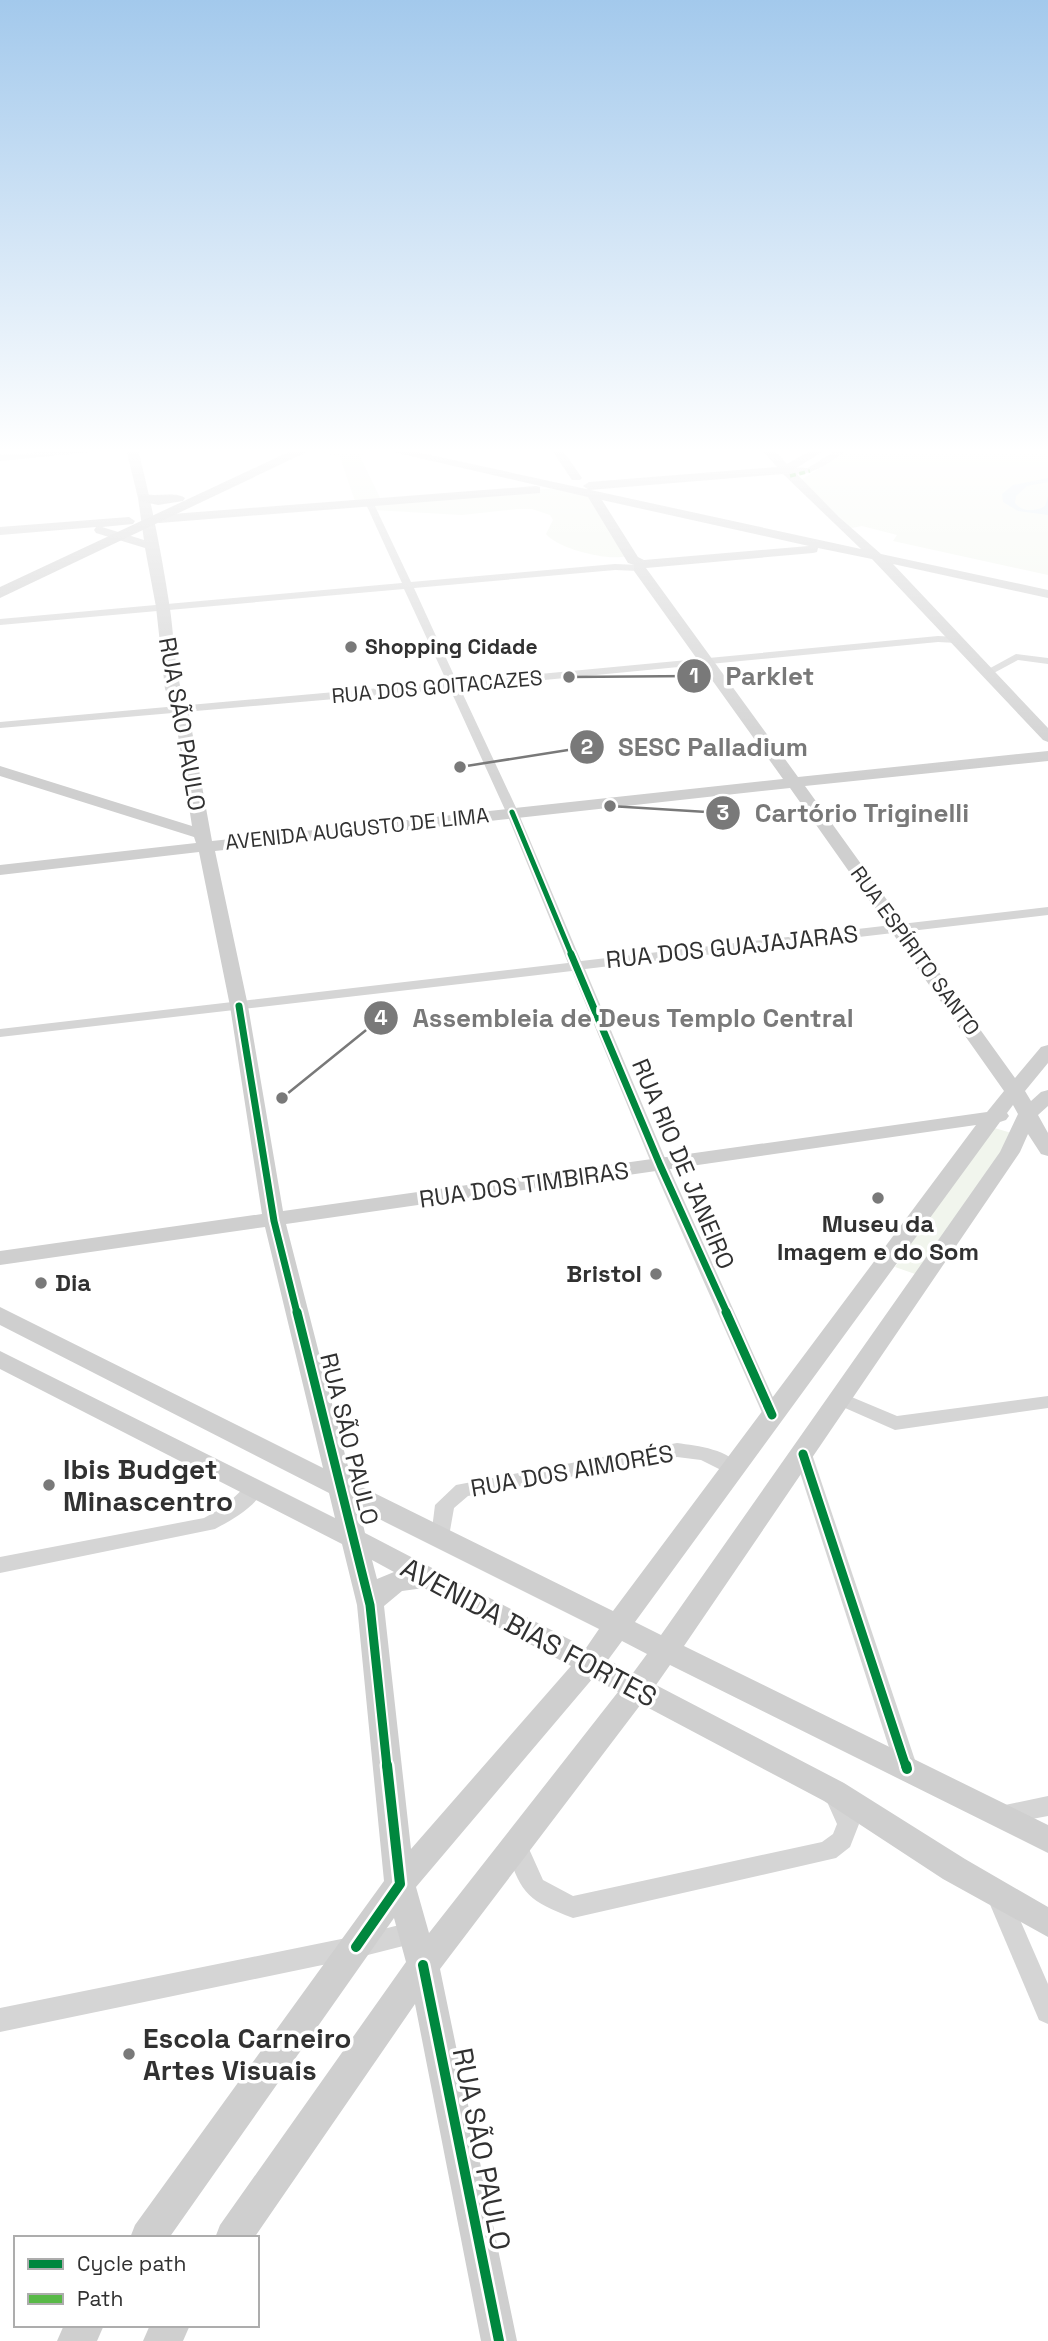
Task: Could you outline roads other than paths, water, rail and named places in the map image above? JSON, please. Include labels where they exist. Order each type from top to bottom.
[{"type":"main road","points":[[0,580],[48,558]]},
{"type":"main road","points":[[0,593],[76,558]]},
{"type":"street","name":"RUA SÃO PAULO","points":[[153,558],[163,607],[172,689],[181,709],[204,840],[239,1006],[274,1221],[370,1605],[400,1884],[423,1965],[499,2341]]},
{"type":"street","name":"RUA RIO DE JANEIRO","points":[[396,558],[509,805],[660,1165],[772,1415]]},
{"type":"street","name":"RUA ESPÍRITO SANTO","points":[[634,558],[705,663],[1030,1105],[1048,1150]]},
{"type":"street","points":[[0,622],[615,567],[674,558]]},
{"type":"street","points":[[879,558],[1048,737]]},
{"type":"street","points":[[890,558],[1048,594]]},
{"type":"street","points":[[947,558],[1048,580]]},
{"type":"street","name":"RUA DOS GOITACAZES","points":[[0,725],[705,663],[934,639],[957,640]]},
{"type":"street","points":[[988,672],[1016,657],[1048,661]]},
{"type":"street","name":"AVENIDA AUGUSTO DE LIMA","points":[[789,777],[1048,744]]},
{"type":"street","name":"AVENIDA AUGUSTO DE LIMA","points":[[0,857],[204,840],[509,805],[789,777],[1048,756]]},
{"type":"street","points":[[0,771],[204,840]]},
{"type":"street","name":"AVENIDA AUGUSTO DE LIMA","points":[[0,870],[204,840]]},
{"type":"street","name":"RUA DOS GUAJAJARAS","points":[[0,1033],[1048,911]]},
{"type":"street","points":[[234,2236],[423,1965],[517,1847],[666,1650],[842,1399],[1010,1152],[1030,1105],[1048,1051]]},
{"type":"street","points":[[1030,1105],[1048,1096]]},
{"type":"street","name":"RUA DOS TIMBIRAS","points":[[0,1258],[993,1117],[1030,1105]]},
{"type":"street","points":[[149,2236],[400,1884],[590,1663],[993,1117]]},
{"type":"street","name":"AVENIDA BIAS FORTES","points":[[0,1315],[342,1489],[1048,1840]]},
{"type":"street","name":"AVENIDA BIAS FORTES","points":[[0,1359],[354,1539],[834,1792],[1043,1920]]},
{"type":"street","points":[[842,1399],[895,1423],[1048,1402]]},
{"type":"street","name":"RUA DOS AIMORÉS","points":[[441,1537],[445,1505],[463,1490],[677,1450],[705,1454],[733,1469]]},
{"type":"street","points":[[803,1454],[908,1769]]},
{"type":"street","points":[[0,1564],[208,1524],[232,1512],[255,1489]]},
{"type":"street","points":[[370,1605],[378,1592],[395,1581],[426,1578]]},
{"type":"street","points":[[517,1847],[526,1878],[541,1896],[572,1907],[828,1851],[842,1840],[848,1824],[834,1792]]},
{"type":"street","points":[[998,1815],[1048,1806]]},
{"type":"street","points":[[997,1893],[1048,2012]]},
{"type":"street","points":[[1020,1945],[1026,1924],[1043,1920]]},
{"type":"street","points":[[0,2020],[356,1947],[415,1932]]},
{"type":"place","name":"Shopping Cidade","points":[[351,647]]},
{"type":"place","name":"Parklet","points":[[569,677]]},
{"type":"place","name":"SESC Palladium","points":[[460,767]]},
{"type":"place","name":"Cartório Triginelli","points":[[610,806]]},
{"type":"place","name":"Assembleia de Deus Templo Central","points":[[282,1098]]},
{"type":"place","name":"Museu da Imagem e do Som","points":[[878,1198]]},
{"type":"place","name":"Bristol","points":[[656,1274]]},
{"type":"place","name":"Dia","points":[[41,1283]]},
{"type":"place","name":"Ibis Budget Minascentro","points":[[49,1485]]},
{"type":"place","name":"Escola Carneiro Artes Visuais","points":[[129,2054]]}]
